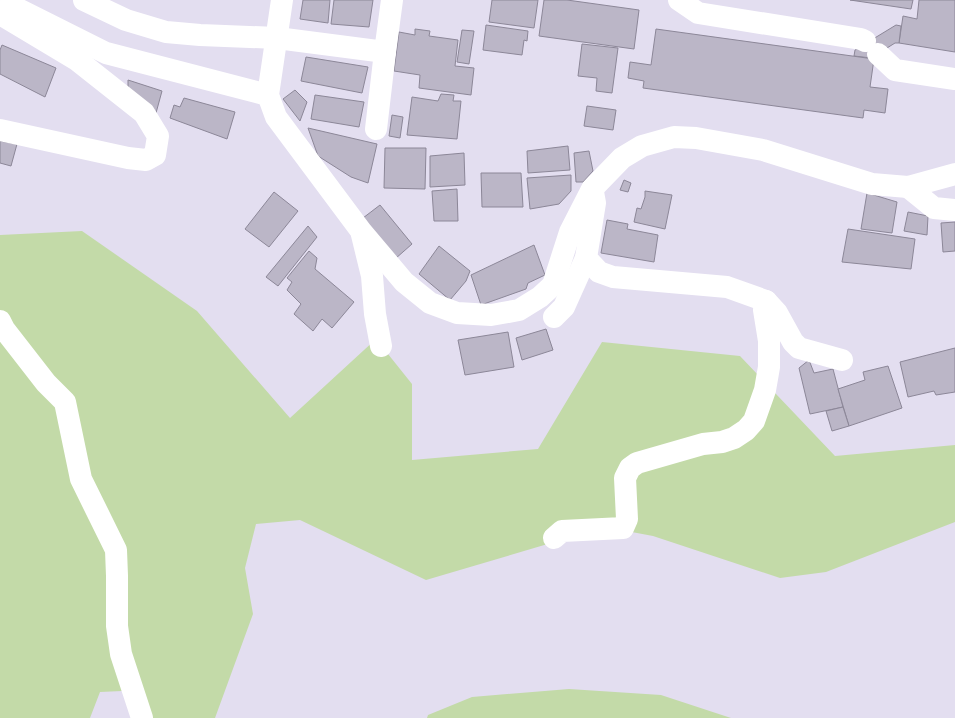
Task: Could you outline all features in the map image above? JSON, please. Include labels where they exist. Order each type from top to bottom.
[{"type":"street","points":[[0,0],[106,53],[268,95]]},
{"type":"street","points":[[84,0],[126,20],[166,32],[277,38],[385,52]]},
{"type":"street","points":[[282,0],[268,95],[276,116],[361,231],[404,282],[430,303],[457,313],[491,315],[519,310],[540,297],[553,285],[570,232],[592,188],[622,158],[642,146],[674,137],[704,139],[763,150],[872,184],[908,187],[955,174]]},
{"type":"street","points":[[376,129],[392,0]]},
{"type":"street","points":[[679,0],[698,13],[861,39],[895,70],[955,79]]},
{"type":"street","points":[[0,14],[77,60],[144,113],[158,136],[155,155],[146,160],[128,158],[0,130]]},
{"type":"street","points":[[908,187],[934,208],[955,210]]},
{"type":"street","points":[[554,317],[564,307],[586,258],[596,202],[592,188]]},
{"type":"street","points":[[361,231],[372,276],[375,314],[381,346]]},
{"type":"street","points":[[586,258],[599,272],[614,277],[727,287],[766,301],[777,313],[793,342],[799,348],[842,360]]},
{"type":"street","points":[[554,538],[562,531],[623,528],[627,519],[625,478],[630,468],[637,463],[703,444],[722,442],[734,438],[746,430],[754,421],[765,390],[769,367],[769,341],[764,310],[766,301]]},
{"type":"street","points":[[0,321],[4,329],[46,383],[65,402],[81,479],[116,550],[116,601],[121,654],[142,718]]},
{"type":"green space","points":[[82,231],[197,311],[290,418],[376,339],[412,384],[412,460],[538,449],[602,342],[740,356],[835,456],[955,445],[955,522],[826,572],[780,578],[653,536],[605,527],[426,580],[300,520],[256,524],[245,568],[253,614],[215,718],[139,718],[122,691],[100,692],[90,718],[0,718],[0,235]]},
{"type":"green space","points":[[569,689],[661,695],[731,718],[427,718],[428,715],[472,697]]},
{"type":"building","points":[[303,0],[330,0],[328,23],[300,19]]},
{"type":"building","points":[[334,0],[373,0],[369,27],[331,24]]},
{"type":"building","points":[[492,0],[538,0],[534,28],[489,22]]},
{"type":"building","points":[[544,0],[567,0],[639,10],[634,49],[539,36]]},
{"type":"building","points":[[850,0],[913,0],[911,9]]},
{"type":"building","points":[[919,0],[955,0],[955,52],[899,43],[903,16],[917,19]]},
{"type":"building","points":[[486,25],[528,31],[527,41],[524,40],[522,55],[483,50]]},
{"type":"building","points":[[896,25],[901,26],[899,43],[895,43],[871,58],[854,56],[855,50]]},
{"type":"building","points":[[415,29],[430,31],[429,36],[458,40],[455,66],[474,68],[471,95],[419,88],[420,75],[394,71],[399,32],[415,35]]},
{"type":"building","points":[[656,29],[874,59],[870,87],[888,89],[885,113],[864,110],[863,118],[643,88],[644,81],[628,78],[630,62],[651,65]]},
{"type":"building","points":[[462,30],[474,31],[469,64],[457,62]]},
{"type":"building","points":[[582,44],[618,48],[612,93],[596,91],[597,78],[578,76]]},
{"type":"building","points":[[2,45],[56,68],[45,97],[0,74],[0,50]]},
{"type":"building","points":[[306,57],[368,67],[362,93],[301,81]]},
{"type":"building","points":[[128,80],[162,91],[156,113],[128,90]]},
{"type":"building","points":[[295,90],[307,102],[300,121],[283,99]]},
{"type":"building","points":[[441,94],[454,95],[453,101],[461,101],[457,139],[407,135],[412,97],[438,101]]},
{"type":"building","points":[[315,95],[364,102],[359,127],[311,119]]},
{"type":"building","points":[[184,98],[235,112],[227,139],[170,118],[174,105],[180,107]]},
{"type":"building","points":[[587,106],[616,110],[613,130],[584,126]]},
{"type":"building","points":[[392,115],[403,117],[400,138],[389,136]]},
{"type":"building","points":[[308,128],[377,144],[368,183],[351,177],[318,156]]},
{"type":"building","points":[[0,141],[17,144],[11,166],[0,163]]},
{"type":"building","points":[[568,146],[570,170],[528,173],[527,151]]},
{"type":"building","points":[[385,148],[426,148],[425,189],[384,188]]},
{"type":"building","points":[[589,151],[593,171],[583,182],[576,182],[574,153]]},
{"type":"building","points":[[464,153],[465,185],[430,187],[430,156]]},
{"type":"building","points":[[481,173],[521,173],[523,207],[482,207]]},
{"type":"building","points":[[571,175],[571,191],[559,204],[530,209],[527,178]]},
{"type":"building","points":[[624,180],[631,183],[628,192],[620,190]]},
{"type":"building","points":[[457,189],[458,221],[434,221],[432,191]]},
{"type":"building","points":[[645,191],[672,195],[665,229],[634,222],[637,208],[641,209],[645,197]]},
{"type":"building","points":[[274,192],[298,211],[269,247],[245,229]]},
{"type":"building","points":[[867,193],[897,202],[892,233],[861,229]]},
{"type":"building","points":[[380,205],[412,244],[395,259],[363,218]]},
{"type":"building","points":[[908,212],[928,216],[927,235],[904,231]]},
{"type":"building","points":[[607,220],[628,224],[627,229],[658,235],[654,262],[601,253]]},
{"type":"building","points":[[955,222],[955,251],[943,252],[941,223]]},
{"type":"building","points":[[308,226],[317,237],[278,286],[266,277]]},
{"type":"building","points":[[848,229],[915,239],[911,269],[842,262]]},
{"type":"building","points":[[534,245],[545,275],[528,283],[526,289],[481,305],[471,275]]},
{"type":"building","points":[[439,246],[470,271],[466,281],[450,300],[419,274]]},
{"type":"building","points":[[309,251],[317,258],[315,269],[354,302],[332,328],[322,319],[313,331],[294,314],[301,304],[287,290],[292,282],[287,278]]},
{"type":"building","points":[[546,329],[553,350],[522,360],[516,338]]},
{"type":"building","points":[[508,332],[514,367],[465,375],[458,340]]},
{"type":"building","points":[[955,348],[955,392],[936,395],[934,391],[908,397],[900,362]]},
{"type":"building","points":[[809,360],[814,373],[833,369],[843,407],[810,414],[799,368]]},
{"type":"building","points":[[888,366],[902,408],[849,426],[838,389],[865,380],[863,372]]},
{"type":"building","points":[[843,407],[849,426],[832,431],[826,411]]}]
